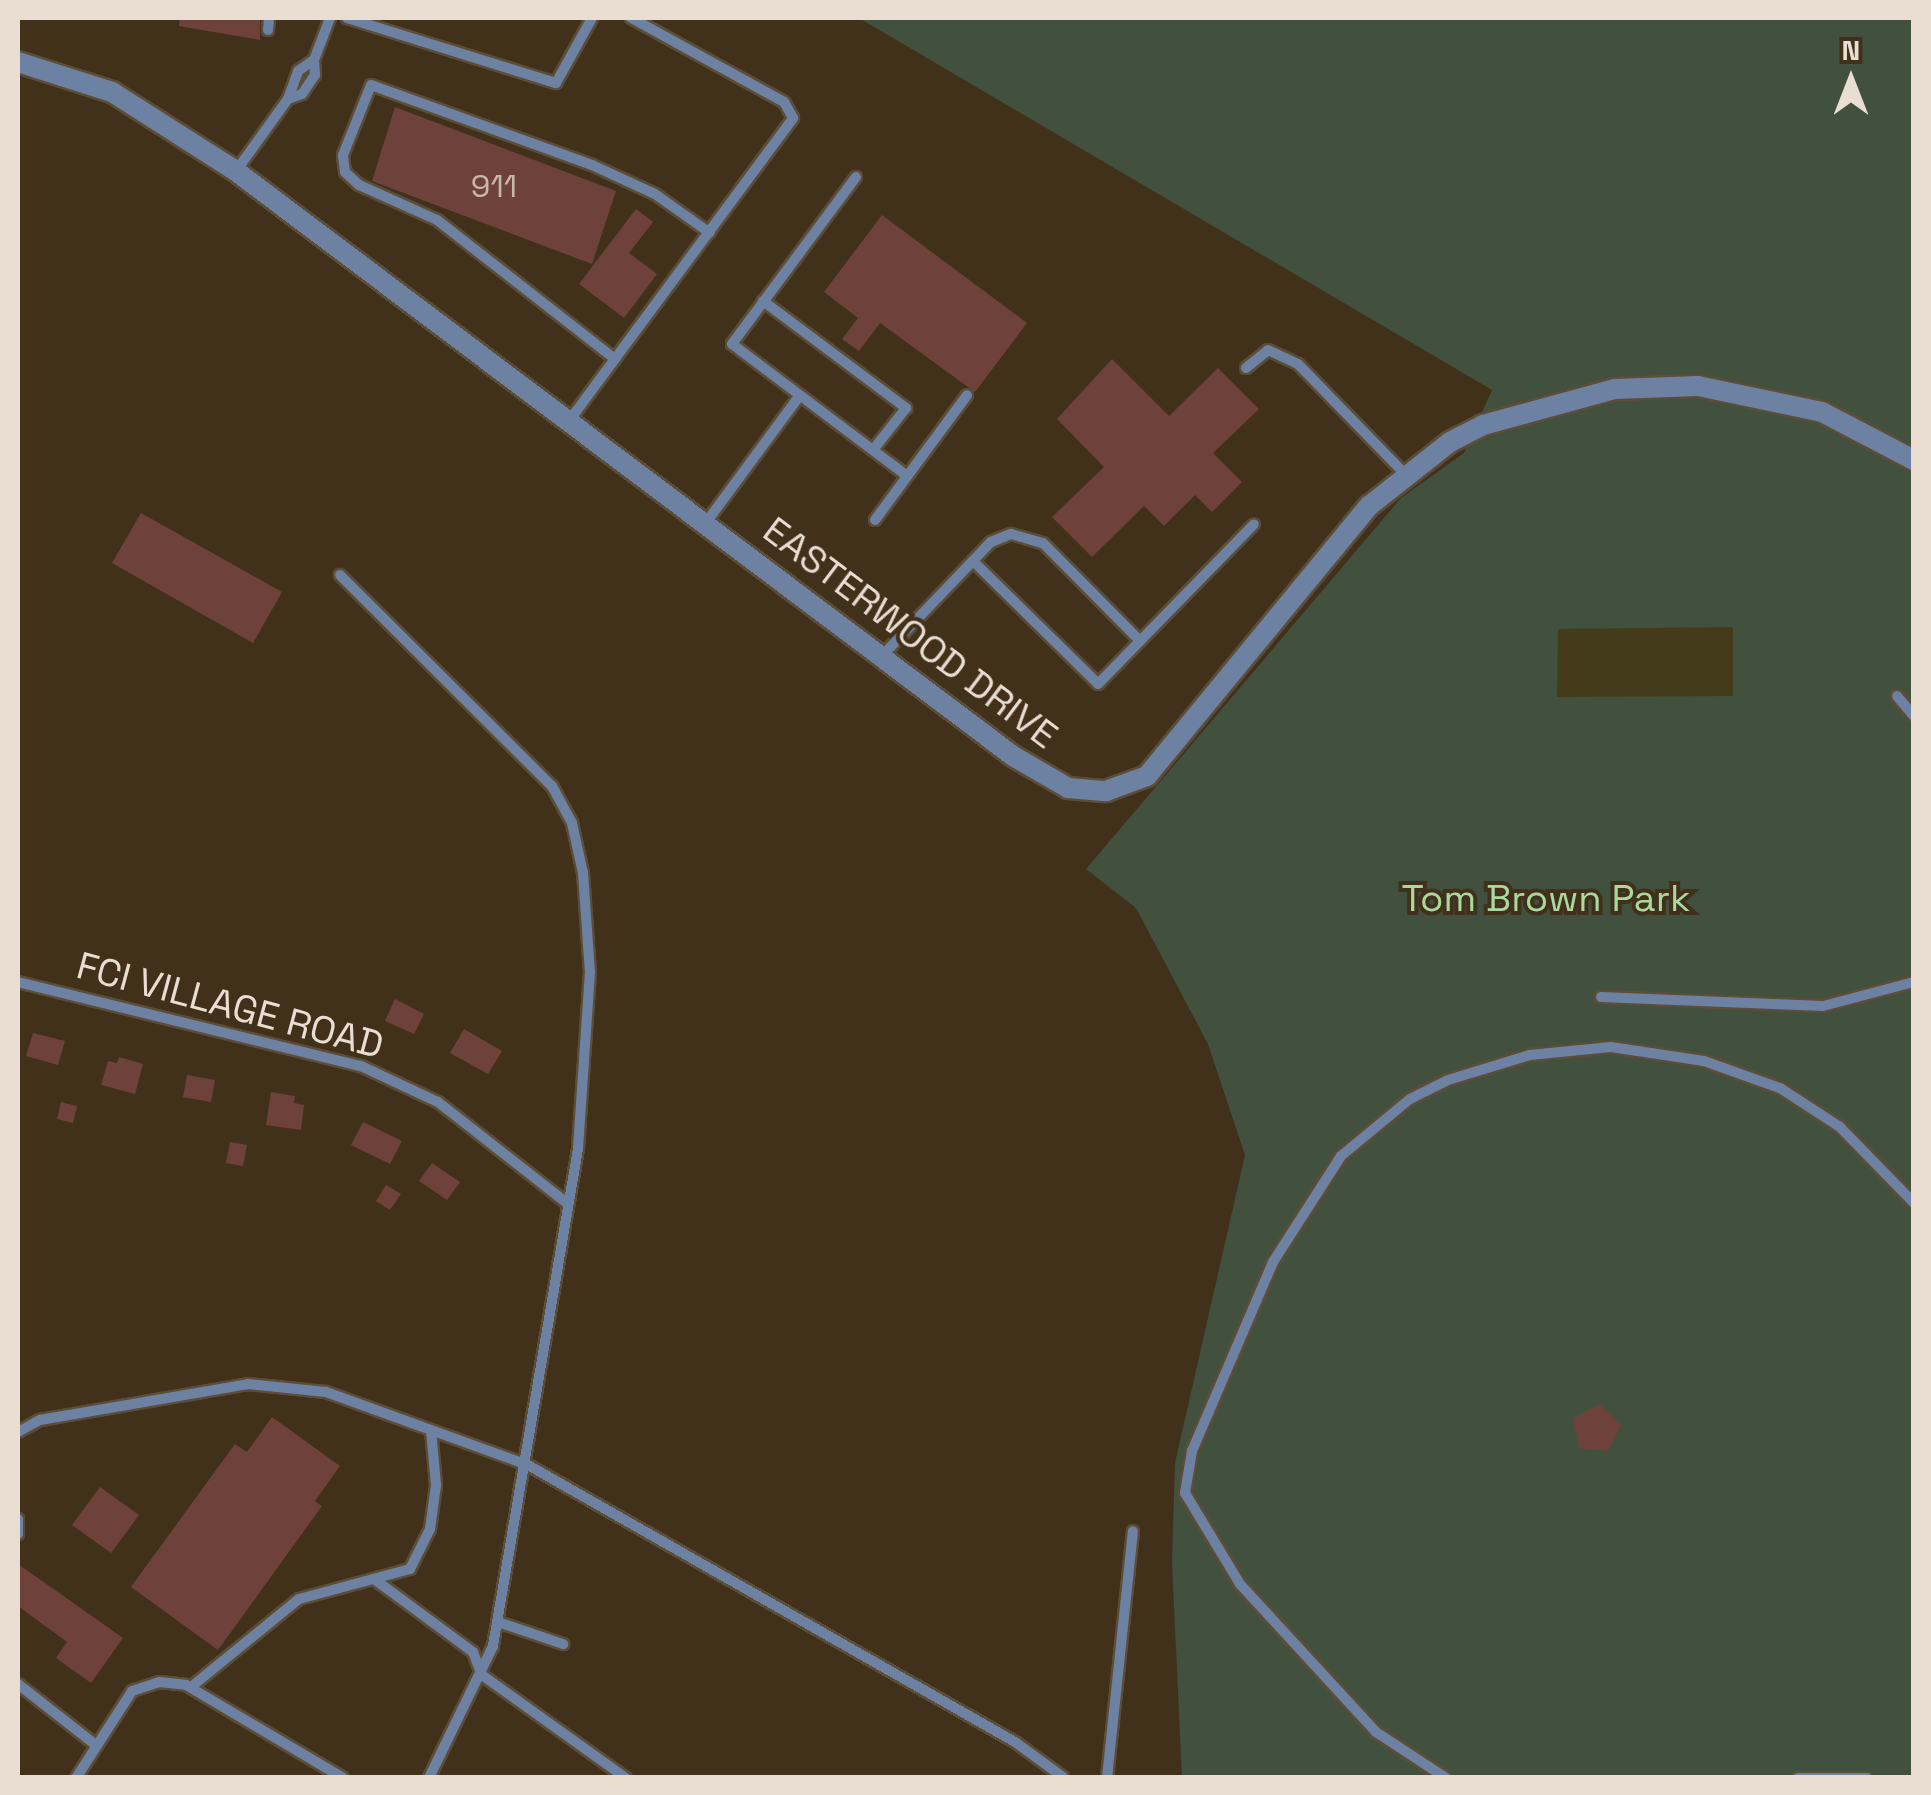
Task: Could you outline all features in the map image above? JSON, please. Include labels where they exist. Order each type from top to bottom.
[{"type":"street","name":"EASTERWOOD DRIVE","points":[[18,62],[112,92],[236,171],[1047,778],[1087,791],[1128,786],[1162,762],[1336,540],[1406,475],[1450,442],[1523,410],[1660,385],[1783,399],[1862,430],[1914,460]]},
{"type":"lane","points":[[236,171],[288,99],[298,71],[314,60],[330,18]]},
{"type":"lane","points":[[347,18],[556,83],[592,18]]},
{"type":"lane","points":[[568,421],[792,118],[784,102],[631,18]]},
{"type":"lane","points":[[616,358],[437,220],[359,185],[345,172],[344,154],[371,84],[592,166],[655,194],[710,233]]},
{"type":"lane","points":[[856,177],[732,344],[907,476]]},
{"type":"lane","points":[[763,301],[906,408],[873,450]]},
{"type":"lane","points":[[1246,368],[1268,350],[1298,364],[1406,475]]},
{"type":"lane","points":[[705,524],[800,395]]},
{"type":"lane","points":[[875,520],[967,395]]},
{"type":"lane","points":[[972,560],[1098,684],[1254,524]]},
{"type":"lane","points":[[881,657],[991,542],[1011,534],[1043,543],[1140,642]]},
{"type":"lane","points":[[340,575],[552,786],[572,823],[583,873],[590,1054],[528,1465],[498,1622],[482,1674],[429,1778]]},
{"type":"lane","points":[[1896,696],[1914,716]]},
{"type":"lane","name":"FCI VILLAGE ROAD","points":[[18,982],[361,1066],[438,1102],[568,1203]]},
{"type":"lane","points":[[1602,997],[1823,1006],[1914,982]]},
{"type":"lane","points":[[1446,1778],[1376,1732],[1240,1584],[1186,1493],[1192,1451],[1273,1262],[1341,1156],[1402,1104],[1448,1080],[1530,1054],[1611,1047],[1704,1061],[1780,1088],[1840,1127],[1914,1203]]},
{"type":"lane","points":[[18,1432],[40,1420],[248,1384],[326,1392],[528,1465],[1014,1742],[1064,1777]]},
{"type":"lane","points":[[191,1687],[299,1599],[410,1570],[430,1529],[436,1485],[431,1430]]},
{"type":"lane","points":[[18,1519],[18,1534]]},
{"type":"lane","points":[[1107,1778],[1133,1531]]},
{"type":"lane","points":[[374,1579],[473,1652],[482,1674],[626,1778]]},
{"type":"lane","points":[[498,1622],[563,1644]]},
{"type":"lane","points":[[76,1778],[132,1691],[160,1682],[191,1687],[343,1778]]},
{"type":"lane","points":[[18,1684],[97,1746]]},
{"type":"lane","points":[[1798,1778],[1867,1778]]},
{"type":"green space","name":"Tom Brown Park","points":[[859,18],[1913,18],[1913,1777],[1182,1777],[1172,1563],[1175,1463],[1245,1155],[1208,1044],[1136,908],[1086,869],[1401,498],[1464,453],[1492,390]]},
{"type":"sand","points":[[1733,627],[1733,696],[1557,697],[1558,629]]},
{"type":"building","points":[[180,18],[260,18],[260,40],[179,26]]},
{"type":"building","points":[[395,107],[616,191],[592,264],[372,181]]},
{"type":"building","points":[[636,209],[653,222],[629,253],[657,274],[624,318],[579,284]]},
{"type":"building","points":[[882,215],[1027,323],[975,392],[880,323],[859,351],[842,339],[858,318],[824,292]]},
{"type":"building","points":[[1112,359],[1169,416],[1218,368],[1259,409],[1213,453],[1242,482],[1212,512],[1195,495],[1164,526],[1144,506],[1092,557],[1052,517],[1104,467],[1057,419]]},
{"type":"building","points":[[141,513],[282,592],[253,643],[112,563]]},
{"type":"building","points":[[395,999],[424,1014],[414,1034],[385,1021]]},
{"type":"building","points":[[464,1029],[502,1051],[488,1074],[450,1053]]},
{"type":"building","points":[[33,1033],[65,1041],[58,1065],[26,1056]]},
{"type":"building","points":[[119,1057],[143,1064],[135,1094],[101,1085],[108,1061],[117,1063]]},
{"type":"building","points":[[187,1075],[215,1080],[211,1102],[183,1097]]},
{"type":"building","points":[[271,1092],[295,1096],[294,1103],[304,1105],[301,1130],[266,1125]]},
{"type":"building","points":[[61,1102],[77,1106],[73,1123],[57,1119]]},
{"type":"building","points":[[363,1122],[402,1141],[390,1164],[351,1145]]},
{"type":"building","points":[[230,1142],[247,1145],[243,1166],[226,1163]]},
{"type":"building","points":[[432,1163],[460,1182],[447,1200],[419,1181]]},
{"type":"building","points":[[386,1185],[401,1194],[390,1210],[376,1201]]},
{"type":"building","points":[[1600,1404],[1621,1425],[1608,1451],[1579,1448],[1573,1418]]},
{"type":"building","points":[[272,1417],[340,1466],[315,1501],[322,1506],[218,1650],[131,1587],[235,1444],[247,1452]]},
{"type":"building","points":[[100,1487],[139,1515],[111,1553],[72,1525]]},
{"type":"building","points":[[18,1564],[123,1638],[91,1683],[56,1658],[67,1642],[18,1606]]}]
